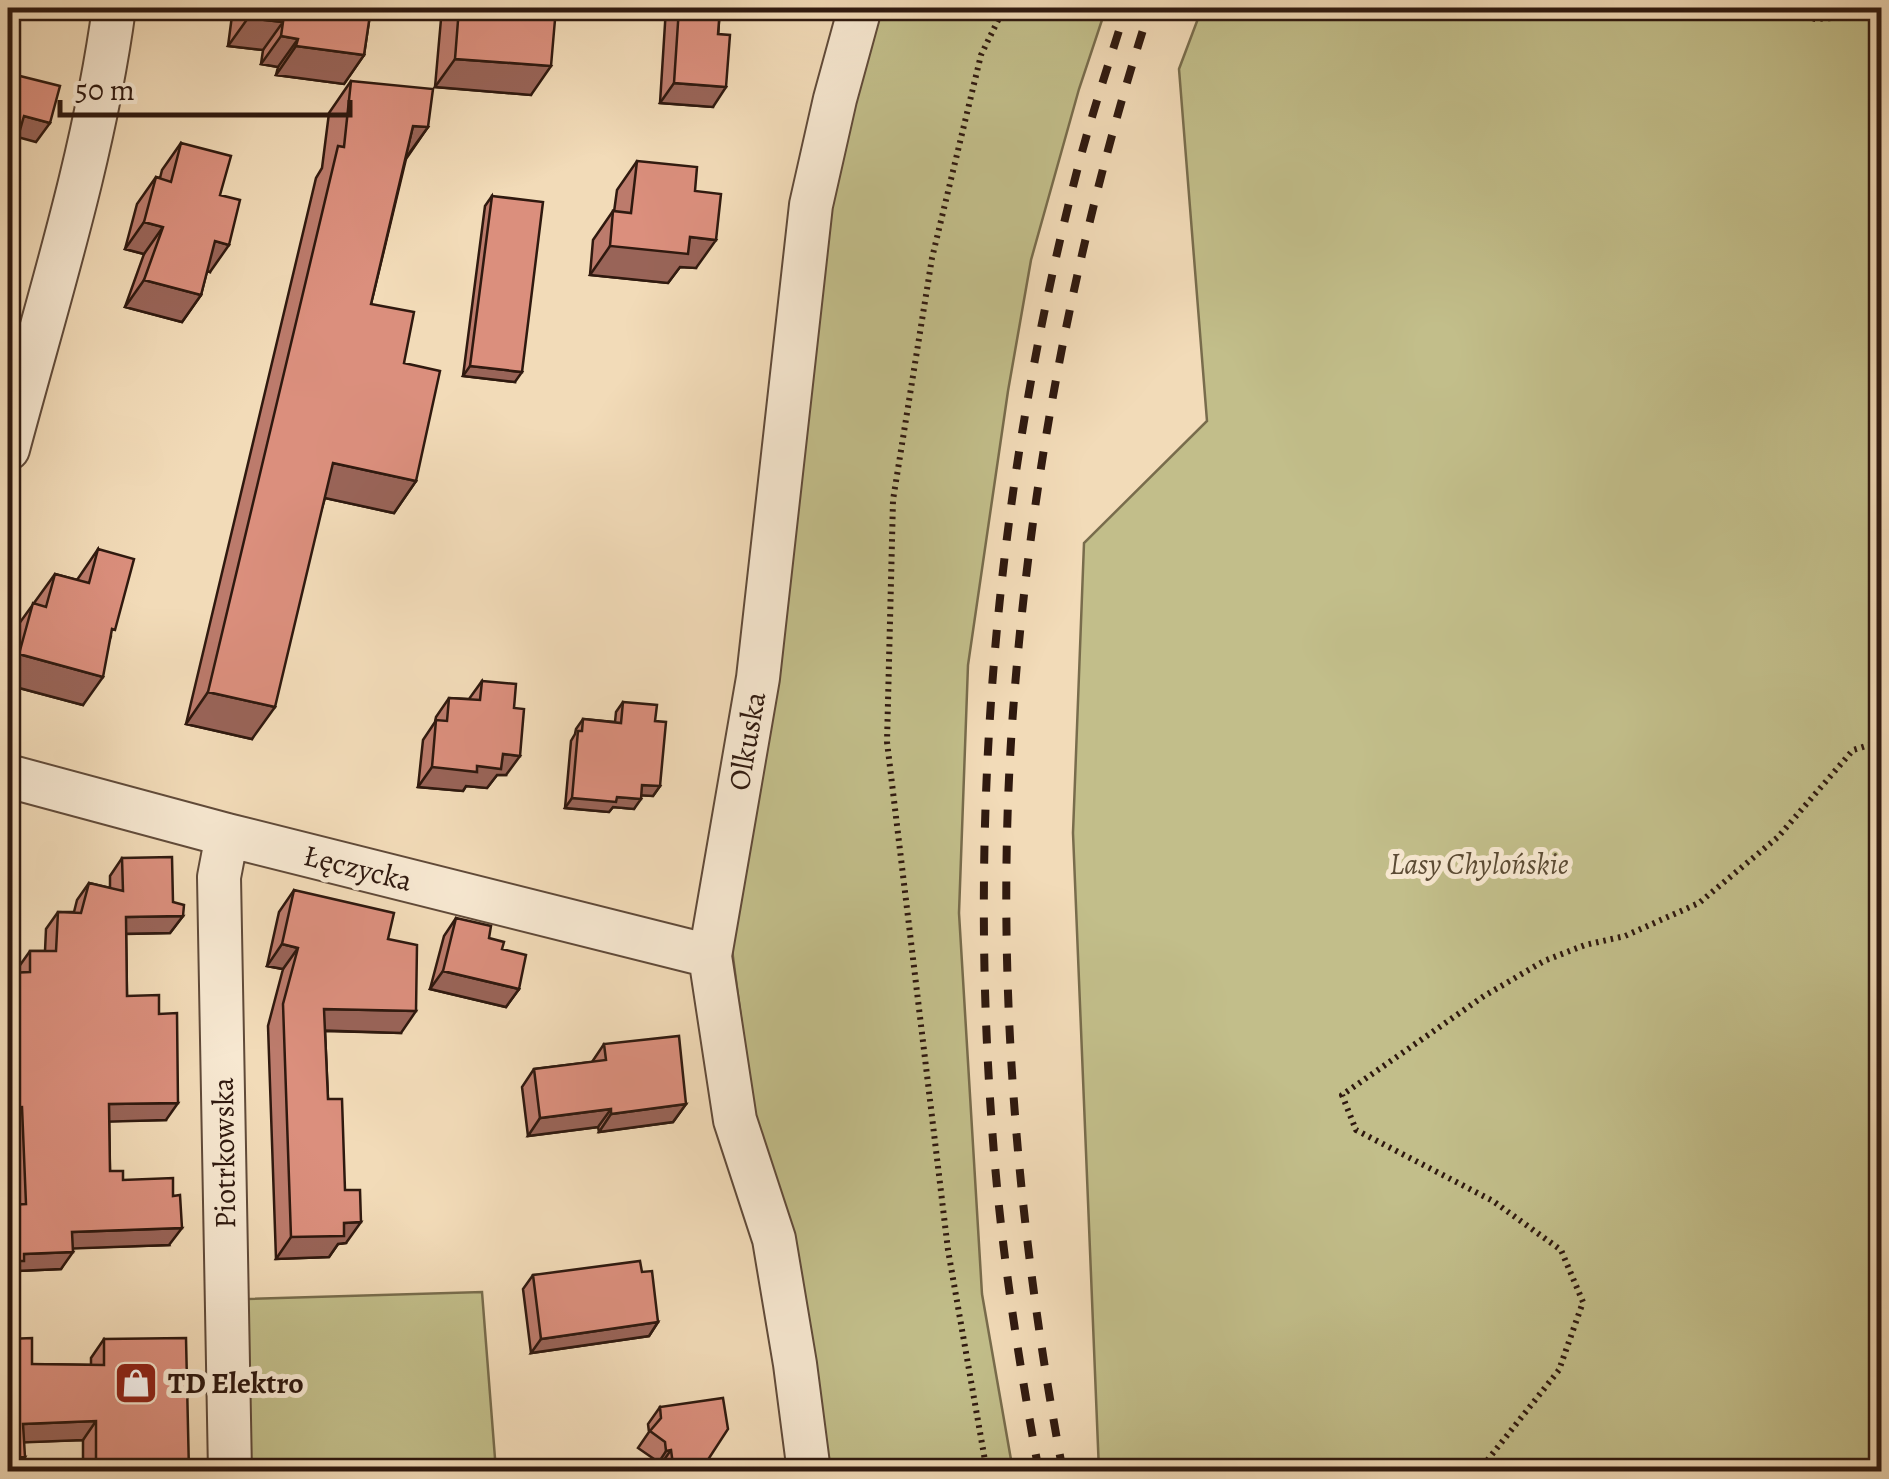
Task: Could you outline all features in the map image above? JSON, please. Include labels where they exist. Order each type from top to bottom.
[{"type":"street","points":[[8,449],[77,194],[106,70],[114,8]]},
{"type":"street","name":"Olkuska","points":[[809,1472],[774,1239],[735,1120],[710,956],[758,678],[811,205],[860,8]]},
{"type":"street","name":"Łęczycka","points":[[8,776],[710,956]]},
{"type":"street","name":"Piotrkowska","points":[[227,834],[219,877],[230,1472]]},
{"type":"path","points":[[986,1472],[948,1250],[888,742],[894,500],[932,258],[980,56],[1004,8]]},
{"type":"path","points":[[1731,8],[1816,19],[1882,14]]},
{"type":"path","points":[[1478,1472],[1559,1370],[1582,1302],[1562,1250],[1494,1201],[1356,1130],[1342,1095],[1484,996],[1544,960],[1586,944],[1626,936],[1699,904],[1778,837],[1853,750],[1882,741]]},
{"type":"green space","points":[[876,8],[1106,8],[1031,260],[968,665],[959,913],[982,1294],[1013,1471],[826,1472],[755,1126],[730,934],[821,223]]},
{"type":"green space","name":"Lasy Chylońskie","points":[[1202,8],[1881,8],[1881,1471],[1099,1471],[1073,833],[1084,543],[1207,421],[1179,69]]},
{"type":"green space","points":[[482,1292],[496,1471],[250,1471],[246,1299]]},
{"type":"building","points":[[249,8],[371,8],[364,55],[296,46],[298,39],[281,36],[283,22],[248,18]]},
{"type":"building","points":[[459,8],[556,8],[551,66],[455,59]]},
{"type":"building","points":[[679,8],[720,8],[718,34],[730,35],[726,87],[674,83]]},
{"type":"building","points":[[8,73],[60,86],[50,123],[24,116],[12,158],[8,156]]},
{"type":"building","points":[[351,81],[433,89],[428,127],[413,126],[371,304],[414,312],[404,363],[440,371],[416,481],[333,463],[275,707],[208,692],[338,146],[344,147]]},
{"type":"building","points":[[181,143],[231,156],[220,195],[240,200],[229,245],[215,241],[201,295],[144,280],[163,227],[144,222],[156,177],[171,182]]},
{"type":"building","points":[[637,161],[697,167],[695,191],[721,194],[716,240],[690,237],[688,254],[610,246],[613,211],[631,213]]},
{"type":"building","points":[[492,196],[543,202],[522,372],[470,366]]},
{"type":"building","points":[[98,549],[134,559],[115,630],[112,629],[103,677],[19,654],[33,603],[46,607],[55,574],[89,583]]},
{"type":"building","points":[[482,681],[516,684],[514,708],[524,709],[520,756],[503,754],[501,769],[477,766],[477,772],[432,767],[436,720],[447,721],[449,698],[480,700]]},
{"type":"building","points":[[623,702],[657,705],[655,721],[666,722],[660,786],[642,785],[641,799],[617,797],[616,802],[572,798],[578,731],[582,731],[583,719],[621,723]]},
{"type":"building","points":[[172,857],[173,902],[184,905],[183,916],[126,917],[127,996],[159,995],[159,1014],[177,1013],[178,1103],[109,1104],[110,1171],[123,1171],[123,1180],[173,1178],[173,1196],[180,1195],[182,1228],[72,1232],[73,1252],[24,1254],[24,1261],[8,1261],[8,1205],[26,1204],[22,1107],[8,1108],[8,973],[30,972],[30,951],[56,951],[58,912],[81,913],[89,883],[123,891],[122,858]]},
{"type":"building","points":[[294,890],[394,913],[388,939],[417,945],[416,1011],[324,1009],[328,1099],[342,1099],[345,1190],[360,1190],[361,1222],[344,1223],[344,1236],[291,1237],[283,1004],[298,948],[282,944]]},
{"type":"building","points":[[456,918],[491,926],[489,938],[504,942],[502,949],[526,955],[519,989],[443,971]]},
{"type":"building","points":[[679,1036],[686,1104],[540,1118],[534,1069],[606,1060],[604,1044]]},
{"type":"building","points":[[640,1261],[642,1272],[652,1271],[658,1322],[541,1339],[533,1275]]},
{"type":"building","points":[[32,1338],[32,1364],[104,1365],[104,1339],[186,1338],[189,1472],[112,1472],[111,1465],[96,1465],[96,1421],[23,1424],[25,1457],[13,1458],[14,1472],[8,1472],[8,1339]]},
{"type":"building","points":[[723,1398],[728,1429],[700,1472],[674,1472],[671,1450],[666,1451],[665,1442],[650,1431],[661,1418],[660,1407]]},
{"type":"railway","points":[[1039,1472],[1011,1300],[992,1127],[985,1006],[987,764],[1009,523],[1027,403],[1078,167],[1126,8]]},
{"type":"railway","points":[[1063,1472],[1033,1287],[1014,1100],[1006,913],[1012,726],[1030,544],[1059,363],[1099,184],[1150,8]]},
{"type":"place","name":"TD Elektro","points":[[136,1383]]}]
